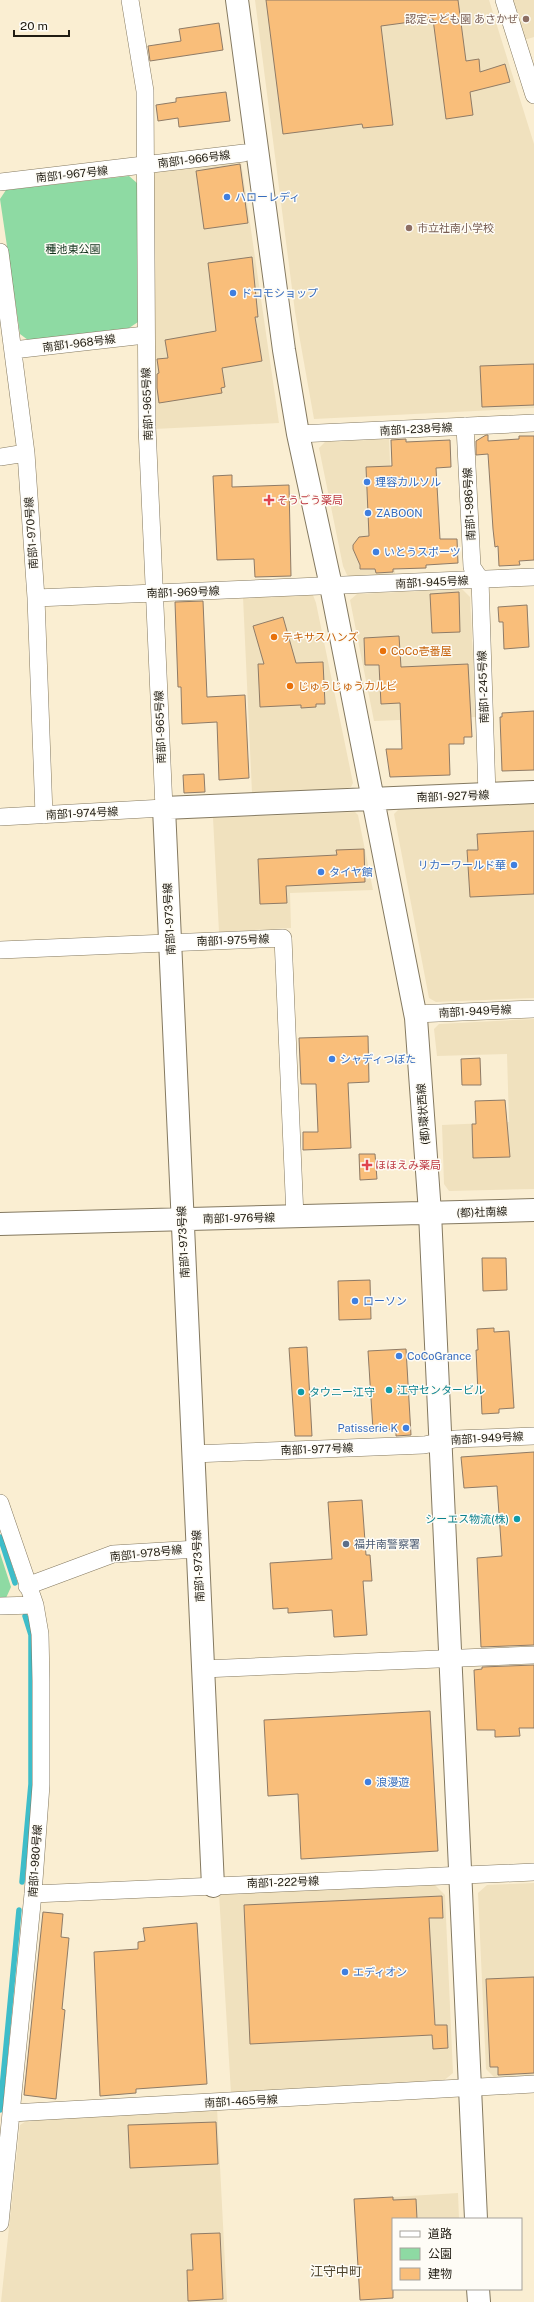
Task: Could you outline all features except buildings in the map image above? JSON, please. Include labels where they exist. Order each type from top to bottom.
[{"type":"street","name":"南部1-965号線","points":[[130,0],[145,91],[145,335],[164,808]]},
{"type":"street","name":"(都)環状西線","points":[[237,0],[282,342],[298,434],[331,586],[416,1014],[430,1214],[476,2218]]},
{"type":"street","points":[[504,0],[534,95]]},
{"type":"street","name":"南部1-966号線","points":[[144,166],[244,153]]},
{"type":"street","name":"南部1-967号線","points":[[0,182],[144,166]]},
{"type":"street","name":"南部1-970号線","points":[[0,252],[26,453],[36,598],[44,815]]},
{"type":"street","name":"南部1-968号線","points":[[13,350],[145,335]]},
{"type":"street","name":"南部1-238号線","points":[[298,434],[534,423]]},
{"type":"street","name":"南部1-986号線","points":[[465,426],[472,567],[480,579]]},
{"type":"street","points":[[0,457],[26,453]]},
{"type":"street","name":"南部1-945号線","points":[[331,586],[534,577]]},
{"type":"street","name":"南部1-245号線","points":[[480,579],[487,795]]},
{"type":"street","name":"南部1-969号線","points":[[36,598],[331,586]]},
{"type":"street","name":"南部1-927号線","points":[[373,799],[534,792]]},
{"type":"street","points":[[164,808],[373,799]]},
{"type":"street","name":"南部1-974号線","points":[[0,817],[164,808]]},
{"type":"street","name":"南部1-973号線","points":[[164,808],[213,1886]]},
{"type":"street","name":"南部1-975号線","points":[[0,950],[283,938],[296,1217]]},
{"type":"street","name":"南部1-949号線","points":[[416,1014],[534,1009]]},
{"type":"street","name":"(都)社南線","points":[[430,1214],[534,1210]]},
{"type":"street","name":"南部1-976号線","points":[[0,1224],[430,1214]]},
{"type":"street","name":"南部1-949号線","points":[[440,1442],[455,1439],[534,1436]]},
{"type":"street","name":"南部1-977号線","points":[[193,1454],[424,1445],[440,1442]]},
{"type":"street","name":"南部1-980号線","points":[[0,1503],[27,1586],[35,1605],[40,1634],[41,1785],[33,1894],[0,2223]]},
{"type":"street","name":"南部1-978号線","points":[[27,1586],[114,1554],[198,1548]]},
{"type":"street","points":[[0,1606],[35,1605]]},
{"type":"street","points":[[203,1669],[534,1655]]},
{"type":"street","name":"南部1-222号線","points":[[33,1894],[534,1872]]},
{"type":"street","name":"南部1-465号線","points":[[11,2113],[471,2089],[534,2084]]},
{"type":"street","points":[[478,2290],[479,2302]]},
{"type":"shaded area","name":"市立社南小学校","points":[[255,0],[489,0],[534,144],[534,408],[314,419],[295,312]]},
{"type":"shaded area","name":"認定こども園 あさかぜ","points":[[512,0],[534,0],[534,37],[524,40]]},
{"type":"shaded area","points":[[241,161],[279,423],[154,429],[152,173]]},
{"type":"shaded area","points":[[389,439],[395,575],[351,577],[347,575],[343,566],[319,448],[325,442]]},
{"type":"shaded area","points":[[462,589],[470,597],[476,717],[374,721],[350,600],[357,594]]},
{"type":"shaded area","points":[[313,595],[316,603],[353,783],[351,787],[343,789],[252,793],[243,597]]},
{"type":"shaded area","points":[[534,803],[534,998],[436,1002],[429,998],[394,814],[398,810]]},
{"type":"shaded area","points":[[355,812],[358,815],[373,890],[290,893],[291,928],[219,932],[213,818]]},
{"type":"shaded area","points":[[534,1019],[534,1189],[449,1191],[444,1184],[442,1125],[509,1122],[507,1054],[437,1056],[434,1029],[439,1024]]},
{"type":"shaded area","points":[[534,1883],[534,2077],[495,2078],[486,2069],[478,1893],[487,1885]]},
{"type":"shaded area","points":[[434,1884],[445,1895],[453,2073],[442,2082],[231,2093],[219,1894]]},
{"type":"shaded area","points":[[217,2108],[227,2302],[1,2302],[20,2125],[28,2120]]},
{"type":"shaded area","points":[[458,2193],[459,2218],[394,2218],[393,2197]]},
{"type":"green space","name":"種池東公園","points":[[129,176],[137,183],[138,322],[129,328],[28,340],[20,334],[0,199],[6,190]]},
{"type":"green space","points":[[0,1553],[11,1587],[6,1598],[0,1598]]},
{"type":"waterway","points":[[0,1537],[15,1583]]},
{"type":"waterway","points":[[22,1882],[31,1784],[31,1635],[25,1616]]},
{"type":"waterway","points":[[0,2110],[19,1910]]},
{"type":"place","name":"認定こども園 あさかぜ","points":[[526,19]]},
{"type":"place","name":"ハローレディ","points":[[227,197]]},
{"type":"place","name":"市立社南小学校","points":[[409,228]]},
{"type":"place","name":"ドコモショップ","points":[[233,293]]},
{"type":"place","name":"理容カルソル","points":[[367,482]]},
{"type":"place","name":"そうごう薬局","points":[[269,500]]},
{"type":"place","name":"ZABOON","points":[[368,513]]},
{"type":"place","name":"いとうスポーツ","points":[[376,552]]},
{"type":"place","name":"テキサスハンズ","points":[[274,637]]},
{"type":"place","name":"CoCo壱番屋","points":[[383,651]]},
{"type":"place","name":"じゅうじゅうカルビ","points":[[290,686]]},
{"type":"place","name":"リカーワールド華","points":[[514,865]]},
{"type":"place","name":"タイヤ館","points":[[321,872]]},
{"type":"place","name":"シャディつぼた","points":[[332,1059]]},
{"type":"place","name":"ほほえみ薬局","points":[[367,1165]]},
{"type":"place","name":"ローソン","points":[[355,1301]]},
{"type":"place","name":"CoCoGrance","points":[[399,1356]]},
{"type":"place","name":"江守センタービル","points":[[389,1390]]},
{"type":"place","name":"タウニー江守","points":[[301,1392]]},
{"type":"place","name":"Patisserie K","points":[[406,1428]]},
{"type":"place","name":"シーエス物流(株)","points":[[517,1519]]},
{"type":"place","name":"福井南警察署","points":[[346,1544]]},
{"type":"place","name":"浪漫遊","points":[[368,1782]]},
{"type":"place","name":"エディオン","points":[[345,1972]]},
{"type":"district","name":"江守中町","points":[[336,2271]]}]
